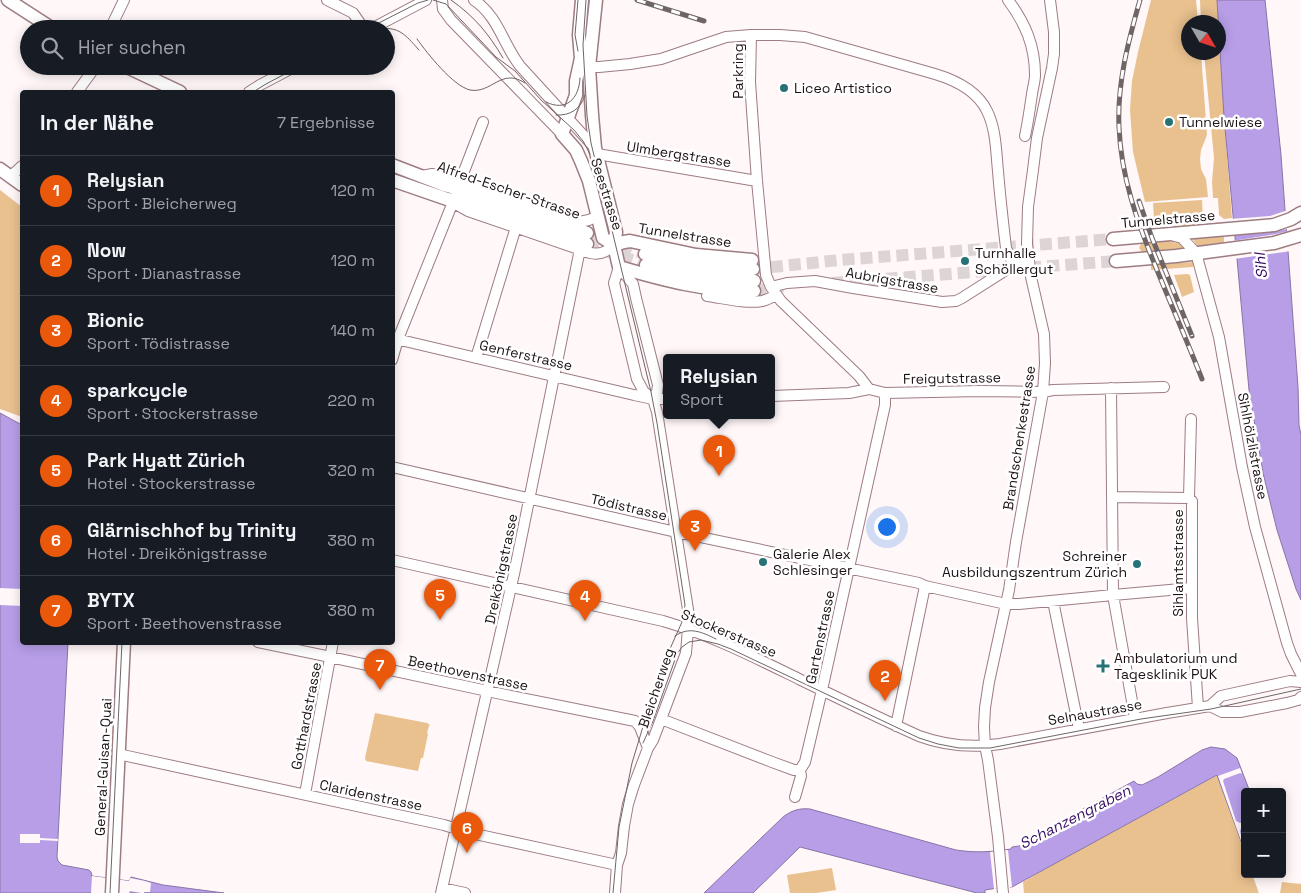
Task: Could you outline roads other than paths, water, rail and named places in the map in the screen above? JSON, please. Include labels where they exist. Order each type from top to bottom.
[{"type":"main road","points":[[8,0],[40,20]]},
{"type":"main road","points":[[562,134],[576,95],[576,81],[585,62],[596,0]]},
{"type":"main road","points":[[581,5],[579,35],[590,89],[596,151]]},
{"type":"main road","points":[[143,75],[176,90]]},
{"type":"main road","name":"Seestrasse","points":[[562,134],[576,150],[582,161],[604,238],[614,245],[616,232],[596,151]]},
{"type":"main road","name":"Alfred-Escher-Strasse","points":[[395,166],[444,185],[473,193],[584,242]]},
{"type":"main road","points":[[5,173],[20,184]]},
{"type":"main road","name":"Alfred-Escher-Strasse","points":[[395,181],[450,200],[469,202],[584,242]]},
{"type":"main road","name":"Tunnelstrasse","points":[[1113,239],[1274,225],[1296,216]]},
{"type":"main road","points":[[1116,261],[1274,243],[1295,237]]},
{"type":"main road","name":"Tunnelstrasse","points":[[614,245],[630,241],[696,255],[753,275]]},
{"type":"main road","name":"Bleicherweg","points":[[614,245],[619,267]]},
{"type":"main road","points":[[645,259],[674,272],[714,278],[753,275]]},
{"type":"main road","points":[[619,267],[666,280],[726,290],[753,275]]},
{"type":"main road","name":"General-Guisan-Quai","points":[[112,893],[124,645]]},
{"type":"street","points":[[114,20],[124,0]]},
{"type":"street","points":[[327,0],[353,13],[358,20]]},
{"type":"street","points":[[388,20],[426,0]]},
{"type":"street","name":"Seestrasse","points":[[442,0],[443,9],[451,20],[562,134]]},
{"type":"street","name":"Seestrasse","points":[[474,0],[485,9],[497,24],[515,60],[596,151]]},
{"type":"street","points":[[1008,0],[1026,28],[1034,60],[1035,76],[1025,136]]},
{"type":"street","name":"Brandschenkestrasse","points":[[1003,890],[985,746],[985,708],[1006,604],[1043,392],[1044,334],[1028,262],[1027,244],[1028,207],[1037,138],[1054,54],[1054,32],[1050,0]]},
{"type":"street","points":[[585,62],[599,67],[661,59],[726,37],[752,35]]},
{"type":"street","name":"Parkring","points":[[774,291],[766,275],[757,181],[750,82],[752,35],[796,35],[805,37],[948,78],[968,89],[986,109],[994,130],[1006,248],[1011,259],[1018,263]]},
{"type":"street","points":[[78,90],[89,75]]},
{"type":"street","points":[[252,90],[279,75]]},
{"type":"street","points":[[554,103],[562,104],[568,101],[573,93],[576,81]]},
{"type":"street","points":[[461,179],[483,122]]},
{"type":"street","name":"Ulmbergstrasse","points":[[596,151],[757,181]]},
{"type":"street","points":[[5,173],[20,167]]},
{"type":"street","name":"Alfred-Escher-Strasse","points":[[422,176],[432,174],[461,179],[579,222],[584,222],[598,216]]},
{"type":"street","points":[[395,338],[450,200]]},
{"type":"street","name":"Alfred-Escher-Strasse","points":[[450,200],[468,211],[516,227],[584,242],[591,253],[600,254],[614,245]]},
{"type":"street","points":[[476,358],[516,227]]},
{"type":"street","points":[[1171,234],[1182,238],[1196,253]]},
{"type":"street","name":"Dreikönigstrasse","points":[[442,891],[511,587],[579,254],[584,242]]},
{"type":"street","name":"Sihlhölzlistrasse","points":[[1196,253],[1220,338],[1242,467],[1255,527],[1287,643],[1301,674]]},
{"type":"street","name":"Aubrigstrasse","points":[[707,296],[738,301],[763,301],[787,283],[815,281],[949,302],[962,298],[1018,263],[1028,262]]},
{"type":"street","name":"Bleicherweg","points":[[615,893],[617,864],[628,804],[686,653],[689,616],[658,412],[653,399],[644,392],[637,379],[614,283],[619,267]]},
{"type":"street","name":"Bleicherweg","points":[[619,267],[633,284],[658,385],[653,399]]},
{"type":"street","points":[[774,291],[859,376],[869,389]]},
{"type":"street","name":"Genferstrasse","points":[[395,338],[653,399]]},
{"type":"street","name":"Freigutstrasse","points":[[775,396],[849,393],[869,389],[885,393],[1043,392],[1164,387]]},
{"type":"street","points":[[1111,388],[1113,595],[1135,718]]},
{"type":"street","name":"Gartenstrasse","points":[[795,797],[801,776],[800,770],[805,762],[822,690],[866,496],[883,417],[885,393]]},
{"type":"street","points":[[653,399],[663,399]]},
{"type":"street","name":"Sihlamtsstrasse","points":[[1190,419],[1189,498],[1192,501],[1192,618],[1198,708]]},
{"type":"street","name":"Tödistrasse","points":[[395,468],[676,532],[919,583],[925,586],[1006,604],[1192,588]]},
{"type":"street","points":[[1113,497],[1189,498]]},
{"type":"street","name":"Stockerstrasse","points":[[395,561],[688,628],[754,657],[919,736],[938,742],[964,746],[985,746]]},
{"type":"street","points":[[896,726],[925,586]]},
{"type":"street","points":[[1053,601],[1079,729]]},
{"type":"street","name":"Beethovenstrasse","points":[[273,645],[635,721],[640,726]]},
{"type":"street","name":"Gotthardstrasse","points":[[305,794],[333,645]]},
{"type":"street","name":"Selnaustrasse","points":[[985,746],[1210,706],[1221,696],[1290,681],[1301,682]]},
{"type":"street","name":"Selnaustrasse","points":[[1210,706],[1222,712],[1240,712],[1287,703],[1298,700],[1301,697]]},
{"type":"street","points":[[661,719],[794,770],[800,770]]},
{"type":"street","name":"Bleicherweg","points":[[640,726],[648,748]]},
{"type":"street","name":"Claridenstrasse","points":[[118,754],[617,864]]},
{"type":"street","points":[[442,891],[465,893]]},
{"type":"water","name":"Sihl","points":[[1217,0],[1265,0],[1281,155],[1301,435],[1301,600],[1277,530],[1263,473],[1249,390],[1224,117],[1221,60],[1226,60],[1226,15],[1218,15]]},
{"type":"water","points":[[0,413],[20,424],[20,645],[68,645],[58,861],[62,865],[89,870],[92,876],[129,881],[131,877],[163,885],[224,893],[0,893]]},
{"type":"water","name":"Schanzengraben","points":[[1211,747],[1225,749],[1237,758],[1248,788],[1241,788],[1241,841],[1217,775],[1012,887],[985,890],[985,893],[977,893],[800,847],[753,893],[704,893],[783,817],[796,810],[810,809],[956,850],[984,852],[1011,849],[1027,842],[1026,840],[1134,781],[1142,785],[1202,750]]},
{"type":"tunnel","points":[[587,233],[645,254]]},
{"type":"tunnel","points":[[753,269],[840,260],[1113,239]]},
{"type":"tunnel","points":[[587,244],[646,265]]},
{"type":"tunnel","points":[[832,283],[1116,261]]},
{"type":"tunnel","points":[[754,291],[783,286]]},
{"type":"tram line","points":[[385,20],[428,0]]},
{"type":"tram line","points":[[433,0],[446,4],[496,57],[515,71],[541,100],[574,130],[590,154]]},
{"type":"tram line","points":[[451,0],[480,26],[503,58]]},
{"type":"tram line","points":[[578,0],[575,35],[578,51]]},
{"type":"tram line","points":[[586,0],[583,45],[587,116],[591,143],[651,392],[685,605],[682,622],[651,700],[632,763],[619,827],[613,893]]},
{"type":"tram line","points":[[395,29],[407,37],[419,50]]},
{"type":"tram line","points":[[417,39],[448,76],[470,90],[478,90],[509,78],[525,83]]},
{"type":"tram line","points":[[256,90],[283,75]]},
{"type":"tram line","points":[[546,102],[553,105],[570,102],[577,92],[580,78]]},
{"type":"tram line","points":[[556,115],[574,111],[581,104],[585,95]]},
{"type":"tram line","points":[[675,636],[685,631],[696,631],[716,639]]},
{"type":"tram line","points":[[643,743],[677,654],[689,642],[701,640],[731,649],[919,738],[959,748],[990,748],[1141,719],[1211,709],[1301,689]]},
{"type":"tram line","points":[[110,893],[122,645]]},
{"type":"railway","points":[[637,0],[704,21]]},
{"type":"railway","points":[[1140,0],[1122,79],[1119,111],[1120,146],[1127,183],[1143,235],[1202,379]]},
{"type":"railway","points":[[1139,201],[1192,336]]},
{"type":"place","name":"Liceo Artistico","points":[[784,88]]},
{"type":"place","name":"Tunnelwiese","points":[[1169,122]]},
{"type":"place","name":"Turnhalle Schöllergut","points":[[965,261]]},
{"type":"place","name":"Relysian","points":[[719,476]]},
{"type":"place","name":"Bionic","points":[[695,551]]},
{"type":"place","name":"Galerie Alex Schlesinger","points":[[763,562]]},
{"type":"place","name":"Schreiner Ausbildungszentrum Zürich","points":[[1137,564]]},
{"type":"place","name":"Park Hyatt Zürich","points":[[440,620]]},
{"type":"place","name":"sparkcycle","points":[[585,621]]},
{"type":"place","name":"Ambulatorium und Tagesklinik PUK","points":[[1103,666]]},
{"type":"place","name":"BYTX","points":[[380,690]]},
{"type":"place","name":"Now","points":[[885,701]]},
{"type":"place","name":"Glärnischhof by Trinity","points":[[467,853]]}]
